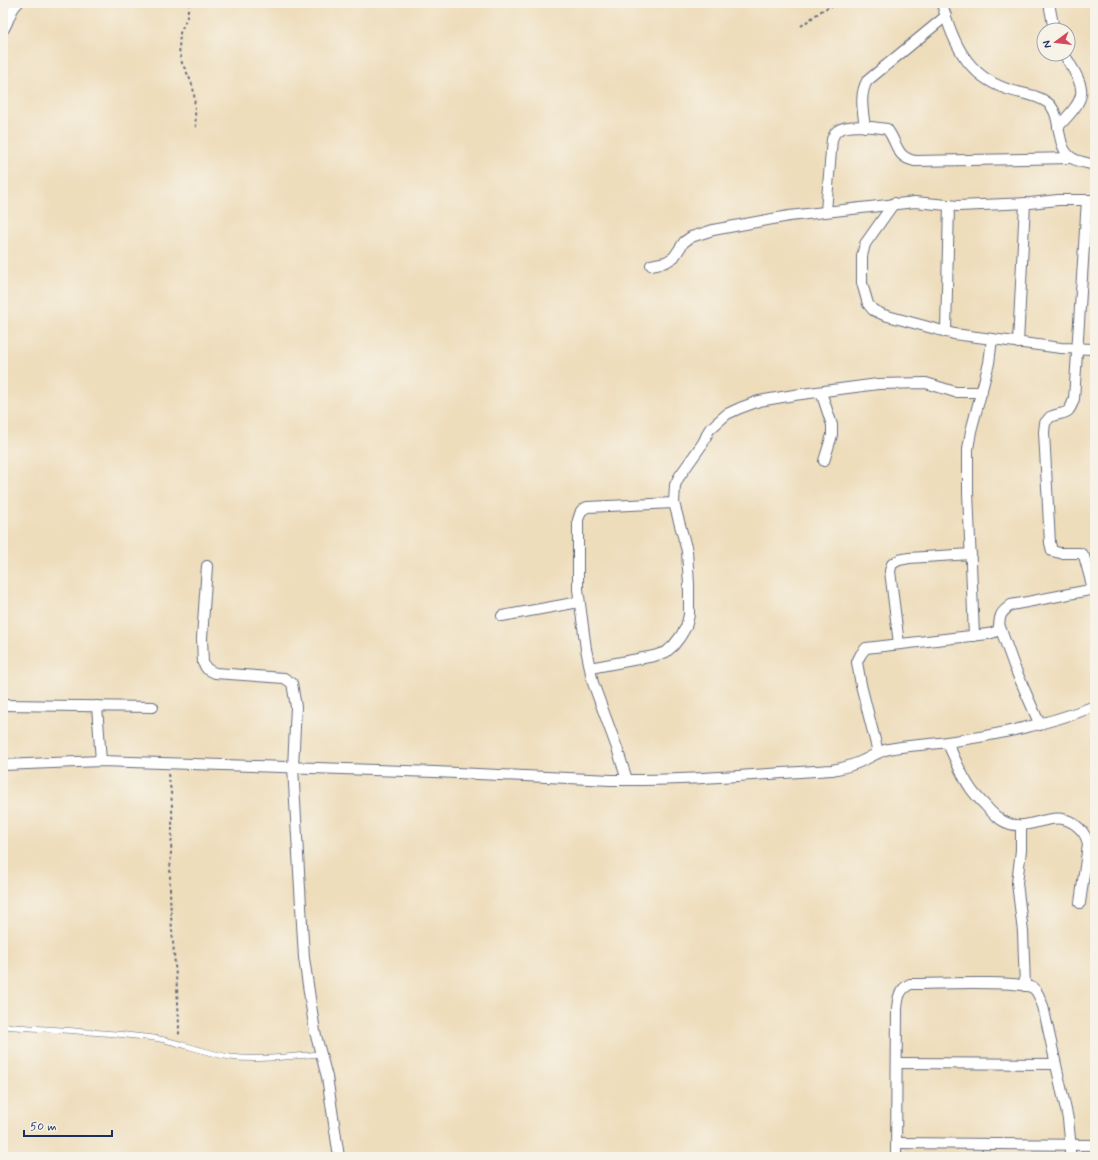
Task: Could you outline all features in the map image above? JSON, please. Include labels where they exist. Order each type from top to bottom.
[{"type":"street","points":[[3,30],[16,4],[18,3]]},
{"type":"street","points":[[942,3],[957,45],[965,58],[979,74],[995,84],[1007,90],[1037,97],[1047,102],[1053,108],[1065,150],[1072,158]]},
{"type":"street","points":[[1049,3],[1053,22]]},
{"type":"street","points":[[865,127],[862,96],[863,88],[867,81],[946,16]]},
{"type":"street","points":[[1058,127],[1075,109],[1080,100],[1082,90],[1076,74],[1069,62]]},
{"type":"street","points":[[826,211],[831,151],[835,132],[841,128],[865,127],[887,129],[892,135],[896,147],[902,156],[915,161],[1072,158],[1095,165]]},
{"type":"street","points":[[651,265],[666,262],[674,257],[684,242],[691,237],[702,233],[789,216],[894,203],[915,202],[950,205],[1091,200],[1077,348],[1074,399],[1071,409],[1067,413],[1050,417],[1045,424],[1044,432],[1050,543],[1052,551],[1060,553],[1080,552],[1084,556],[1094,589],[1011,605],[1004,610],[1000,617],[1000,627],[1014,666],[1040,725]]},
{"type":"street","points":[[894,203],[865,244],[862,256],[862,282],[868,304],[873,310],[884,315],[946,332],[1061,348],[1095,349]]},
{"type":"street","points":[[1018,343],[1025,203]]},
{"type":"street","points":[[946,332],[950,205]]},
{"type":"street","points":[[974,636],[968,449],[971,431],[989,363],[992,339]]},
{"type":"street","points":[[590,668],[654,656],[666,652],[673,646],[686,627],[690,601],[687,551],[674,503],[675,485],[710,430],[727,414],[759,401],[878,384],[913,382],[926,383],[955,392],[982,392]]},
{"type":"street","points":[[821,392],[832,425],[830,442],[824,461]]},
{"type":"street","points":[[627,780],[593,683],[590,668],[579,602],[577,571],[578,520],[581,511],[594,505],[674,503]]},
{"type":"street","points":[[899,644],[890,571],[892,564],[899,560],[909,558],[971,554]]},
{"type":"street","points":[[207,566],[202,638],[203,663],[207,669],[215,673],[284,678],[292,683],[296,707],[293,767],[304,958],[312,1013],[327,1077],[339,1157]]},
{"type":"street","points":[[502,616],[579,602]]},
{"type":"street","points":[[878,752],[861,685],[857,662],[866,648],[974,636],[996,632],[1000,627]]},
{"type":"street","points":[[3,706],[153,706]]},
{"type":"street","points":[[97,706],[101,761]]},
{"type":"street","points":[[3,765],[101,761],[627,780],[832,770],[847,767],[878,752],[889,749],[947,742],[1040,725],[1095,706]]},
{"type":"street","points":[[947,742],[971,789],[993,814],[1003,822],[1021,826],[1044,820],[1062,818],[1070,821],[1083,831],[1087,838],[1088,845],[1080,903]]},
{"type":"street","points":[[1021,826],[1017,883],[1023,932],[1025,986]]},
{"type":"street","points":[[896,1157],[898,996],[902,988],[910,984],[1011,984],[1032,987],[1038,994],[1042,1006],[1068,1119],[1070,1157]]},
{"type":"street","points":[[897,1063],[1055,1064]]},
{"type":"street","points":[[896,1144],[1095,1145]]},
{"type":"lane","points":[[3,1026],[156,1039],[215,1054],[244,1058],[258,1059],[321,1054]]},
{"type":"path","points":[[189,3],[187,17],[180,33],[179,49],[182,63],[191,81],[194,92],[196,129]]},
{"type":"path","points":[[801,26],[824,8],[841,3]]},
{"type":"path","points":[[165,763],[171,786],[172,804],[170,884],[179,1002],[179,1044]]}]
